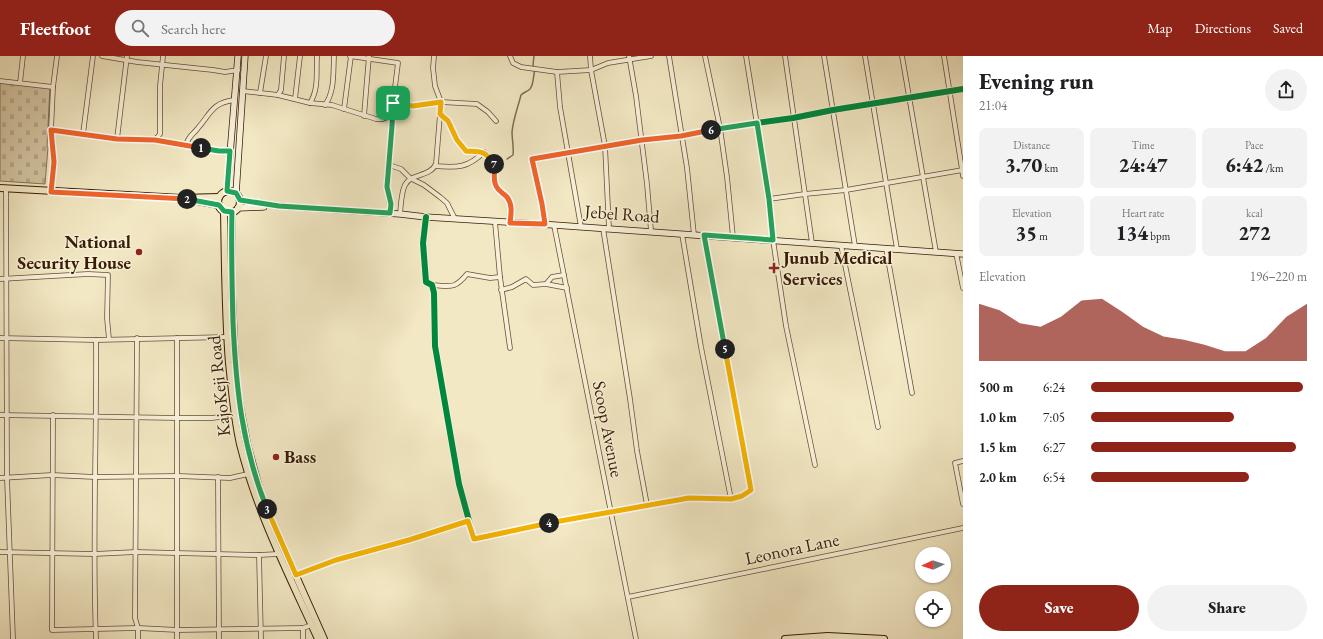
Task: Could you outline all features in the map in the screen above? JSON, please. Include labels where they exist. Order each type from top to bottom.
[{"type":"main road","points":[[227,191],[238,56]]},
{"type":"main road","points":[[181,198],[219,205],[224,211],[232,212],[238,208],[240,200],[236,193],[245,56]]},
{"type":"main road","points":[[3,189],[181,198],[220,197]]},
{"type":"main road","points":[[219,205],[220,197],[223,193],[227,191],[236,193]]},
{"type":"main road","name":"Jebel Road","points":[[240,200],[279,206],[390,213],[426,217],[581,226],[963,254]]},
{"type":"main road","name":"Jebel Road","points":[[238,208],[279,206]]},
{"type":"main road","name":"KajoKeji Road","points":[[224,211],[227,336],[235,415],[240,443],[248,474],[278,554],[318,639]]},
{"type":"main road","name":"KajoKeji Road","points":[[232,212],[235,367],[241,418],[246,444],[261,495],[324,639]]},
{"type":"main road","points":[[785,639],[828,636],[884,639]]},
{"type":"street","points":[[20,83],[23,56]]},
{"type":"street","points":[[51,192],[54,162],[51,130],[53,87],[57,56]]},
{"type":"street","points":[[83,134],[93,56]]},
{"type":"street","points":[[102,56],[127,58],[225,72],[238,70]]},
{"type":"street","points":[[155,140],[158,138],[161,131],[160,86],[162,56]]},
{"type":"street","points":[[260,93],[266,56]]},
{"type":"street","points":[[278,95],[281,90],[284,56]]},
{"type":"street","points":[[295,99],[300,56]]},
{"type":"street","points":[[310,103],[314,96],[316,87],[317,56]]},
{"type":"street","points":[[325,105],[330,99],[333,86],[334,56]]},
{"type":"street","points":[[344,109],[350,56],[369,57],[398,63],[392,111],[387,187],[391,204],[390,213]]},
{"type":"street","points":[[434,56],[433,68],[435,86],[441,102],[435,166]]},
{"type":"street","points":[[510,56],[513,63],[521,67],[557,72],[591,70],[608,63],[629,58],[651,56]]},
{"type":"street","points":[[590,56],[591,70],[605,146],[606,228],[637,451],[647,505]]},
{"type":"street","points":[[669,56],[687,168],[694,234]]},
{"type":"street","points":[[704,56],[720,128],[733,237]]},
{"type":"street","points":[[746,56],[769,199],[773,240],[786,326],[815,465]]},
{"type":"street","points":[[785,56],[812,243]]},
{"type":"street","points":[[824,56],[855,246]]},
{"type":"street","points":[[865,56],[897,249]]},
{"type":"street","points":[[902,56],[936,252]]},
{"type":"street","points":[[944,56],[963,176]]},
{"type":"street","points":[[364,116],[369,57]]},
{"type":"street","points":[[117,139],[127,58]]},
{"type":"street","points":[[629,58],[642,140],[651,232]]},
{"type":"street","points":[[557,72],[560,107],[581,226]]},
{"type":"street","points":[[0,81],[53,87]]},
{"type":"street","points":[[545,224],[532,159],[642,140],[681,136],[720,128],[793,118],[873,103],[963,89]]},
{"type":"street","points":[[242,91],[278,95],[344,109],[364,116],[383,120],[388,117],[392,111]]},
{"type":"street","points":[[186,146],[189,136],[197,130],[208,114],[216,106],[225,101],[234,100]]},
{"type":"street","points":[[393,103],[413,106],[441,102],[476,104],[488,112],[496,121]]},
{"type":"street","points":[[440,114],[448,121],[457,140],[466,151],[484,152],[488,155],[495,166],[494,179],[497,190],[506,196],[512,210],[510,223]]},
{"type":"street","points":[[51,130],[117,139],[155,140],[219,151],[230,151]]},
{"type":"street","points":[[400,214],[405,185],[410,178],[428,172],[435,166],[457,167],[464,165],[475,161],[484,152]]},
{"type":"street","points":[[389,165],[401,169],[410,178],[424,185],[440,196],[447,203],[455,219]]},
{"type":"street","points":[[769,199],[846,190],[963,170]]},
{"type":"street","points":[[3,189],[7,338],[7,478],[13,639]]},
{"type":"street","points":[[426,217],[422,243],[426,282],[432,285],[453,287],[460,284],[467,274],[490,278],[500,277]]},
{"type":"street","points":[[495,222],[501,290],[510,348]]},
{"type":"street","name":"Scoop Avenue","points":[[554,225],[636,639]]},
{"type":"street","points":[[682,234],[701,347],[731,499]]},
{"type":"street","points":[[432,285],[435,307],[435,346],[459,484],[474,539],[689,498],[731,499],[742,496],[751,490],[704,235]]},
{"type":"street","points":[[841,245],[878,427]]},
{"type":"street","points":[[886,248],[912,393]]},
{"type":"street","points":[[956,253],[963,288]]},
{"type":"street","points":[[0,279],[88,274],[108,275],[108,339]]},
{"type":"street","points":[[546,284],[552,277],[564,275]]},
{"type":"street","points":[[501,290],[512,287],[526,279],[533,285],[546,284],[567,288]]},
{"type":"street","points":[[0,338],[96,340],[227,336]]},
{"type":"street","points":[[136,338],[137,417],[134,618],[138,628],[138,639]]},
{"type":"street","points":[[177,338],[177,639]]},
{"type":"street","points":[[96,340],[97,416],[94,554],[96,639]]},
{"type":"street","points":[[0,415],[212,418],[235,415]]},
{"type":"street","points":[[53,415],[52,630],[138,628],[219,630],[303,628],[312,625]]},
{"type":"street","points":[[963,461],[955,462],[963,504]]},
{"type":"street","points":[[0,478],[52,475],[95,477],[178,476],[230,478],[248,474]]},
{"type":"street","points":[[218,478],[218,639]]},
{"type":"street","points":[[296,575],[336,560],[409,540],[468,521]]},
{"type":"street","name":"Leonora Lane","points":[[628,597],[963,528]]},
{"type":"street","points":[[0,552],[94,554],[136,552],[259,555],[278,554]]},
{"type":"street","points":[[259,555],[261,639]]},
{"type":"street","points":[[303,628],[303,639]]},
{"type":"green space","points":[[0,83],[50,86],[45,184],[0,181]]},
{"type":"waterway","points":[[507,159],[513,155],[512,132],[514,118],[521,95],[530,89],[532,85],[535,69],[533,65],[534,56]]},
{"type":"cycle path","points":[[545,224],[532,159],[642,140],[681,136],[720,128],[793,118],[963,89]]},
{"type":"cycle path","points":[[426,217],[423,243],[426,282],[432,285],[434,293],[435,346],[459,484],[474,539],[543,524],[689,498],[731,499],[742,496],[751,490],[704,235]]},
{"type":"place","name":"National Security House","points":[[139,252]]},
{"type":"place","name":"Junub Medical Services","points":[[774,268]]},
{"type":"place","name":"Bass","points":[[276,457]]},
{"type":"route","points":[[441,102],[440,114],[448,121],[457,140],[466,151],[484,152],[488,155],[495,166],[493,174],[497,190],[506,196],[511,206],[512,210],[510,223],[545,224],[532,159],[642,140],[681,136],[701,131],[757,123],[769,199],[773,240],[704,235],[751,490],[742,496],[731,499],[689,498],[543,524],[474,539],[468,521],[409,540],[336,560],[296,575],[261,495],[246,444],[241,418],[235,367],[232,212],[229,213],[222,210],[219,205],[181,198],[51,192],[54,162],[51,130],[117,139],[155,140],[219,151],[230,151],[227,191],[236,193],[240,200],[279,206],[390,213],[391,204],[387,187],[393,103],[413,106],[441,102]]}]
